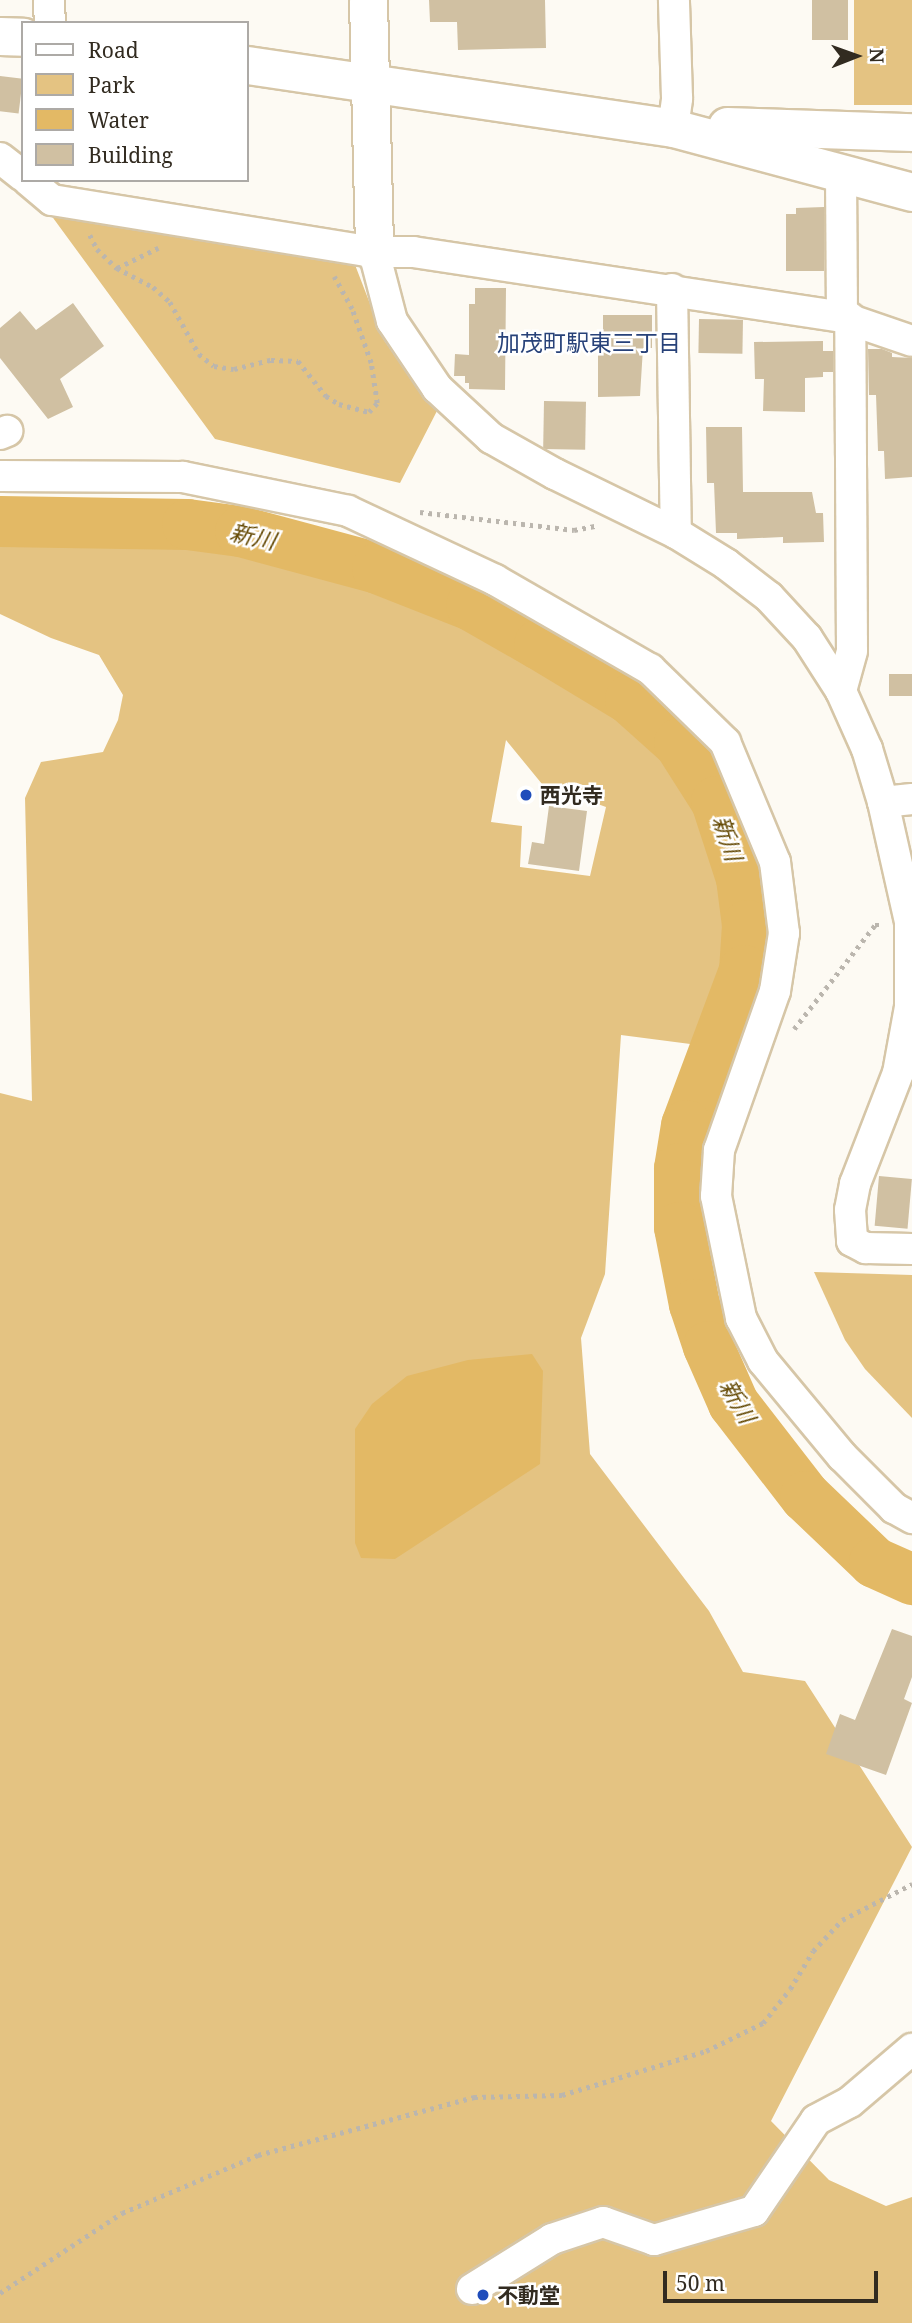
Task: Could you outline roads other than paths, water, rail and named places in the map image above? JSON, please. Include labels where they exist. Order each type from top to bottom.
[{"type":"street","points":[[49,0],[50,21]]},
{"type":"street","points":[[368,0],[374,252],[392,321],[437,388],[491,438],[555,474],[676,533],[726,564],[769,597],[807,638],[841,691],[867,749],[897,801],[911,922],[910,1007],[905,1074],[855,1184],[850,1220],[852,1241],[866,1248],[912,1249]]},
{"type":"street","points":[[673,128],[677,98],[674,0]]},
{"type":"street","points":[[0,36],[21,37]]},
{"type":"street","points":[[248,65],[370,81],[673,128],[912,192]]},
{"type":"street","points":[[673,128],[731,126],[912,132]]},
{"type":"street","points":[[0,158],[21,174]]},
{"type":"street","points":[[841,174],[852,651],[841,691]]},
{"type":"street","points":[[30,182],[52,200],[374,252],[413,252],[846,317],[912,341]]},
{"type":"street","points":[[672,289],[676,533]]},
{"type":"street","points":[[0,476],[183,477],[348,511],[495,580],[650,669],[725,742],[775,862],[784,933],[775,991],[719,1150],[716,1196],[741,1318],[763,1361],[834,1445],[894,1508],[912,1518]]},
{"type":"street","points":[[472,2289],[552,2239],[603,2222],[654,2240],[754,2211],[816,2120],[850,2102],[912,2049]]},
{"type":"water","points":[[532,1354],[543,1371],[540,1464],[395,1559],[361,1558],[355,1543],[355,1429],[372,1404],[407,1376],[468,1360]]},
{"type":"waterway","name":"新川","points":[[0,521],[187,524],[240,531],[377,568],[471,605],[539,644],[630,699],[679,743],[716,801],[741,878],[747,925],[744,970],[686,1125],[679,1168],[679,1227],[694,1304],[708,1346],[733,1403],[805,1496],[874,1562],[912,1579]]},
{"type":"place","name":"西光寺","points":[[526,795]]},
{"type":"place","name":"不動堂","points":[[483,2295]]},
{"type":"district","name":"加茂町駅東三丁目","points":[[589,342]]}]
